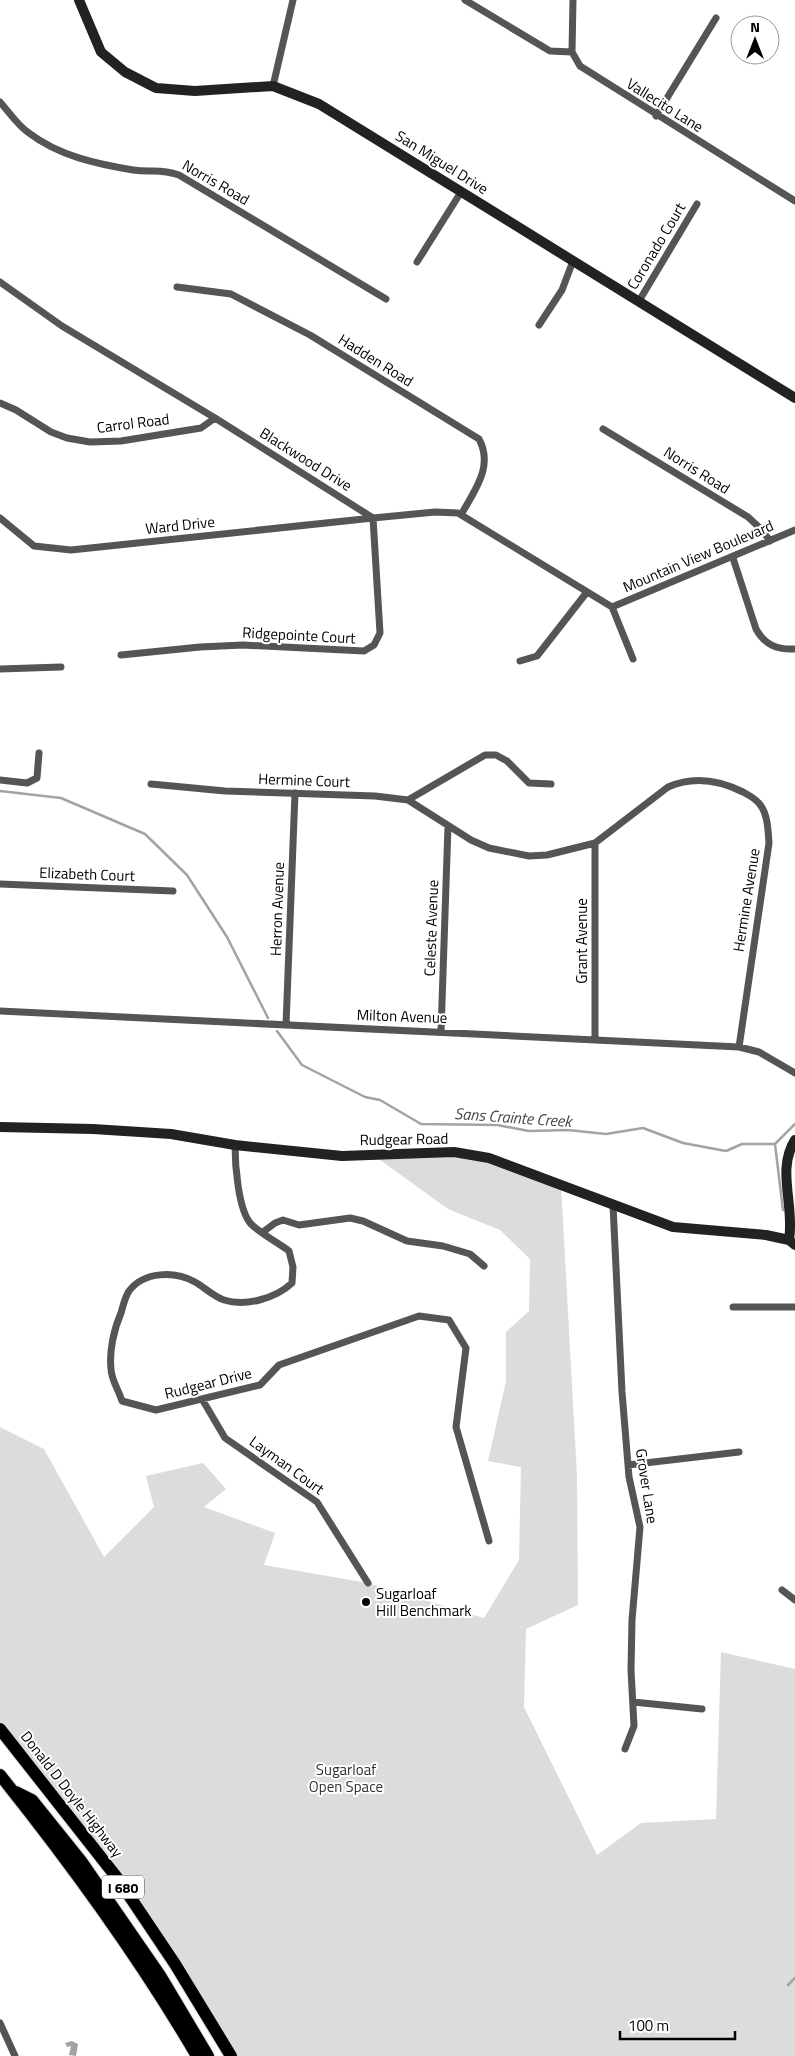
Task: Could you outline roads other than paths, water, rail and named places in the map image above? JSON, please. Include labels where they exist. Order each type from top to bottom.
[{"type":"highway","name":"Donald D Doyle Highway","points":[[0,1729],[87,1837],[138,1907],[231,2056]]},
{"type":"highway","name":"I 680","points":[[0,1775],[75,1870],[154,1986],[197,2056]]},
{"type":"highway","name":"I 680","points":[[12,1790],[32,1800],[81,1861],[161,1977],[208,2056]]},
{"type":"street","name":"San Miguel Drive","points":[[80,0],[101,52],[125,72],[156,88],[195,90],[273,86],[319,104],[795,398]]},
{"type":"street","points":[[273,86],[293,0]]},
{"type":"street","points":[[465,0],[550,51],[572,52],[573,0]]},
{"type":"street","points":[[656,116],[716,18]]},
{"type":"street","name":"Vallecito Lane","points":[[572,52],[580,66],[656,116],[795,201]]},
{"type":"street","name":"Norris Road","points":[[0,102],[28,133],[62,152],[100,165],[138,171],[163,170],[179,175],[386,299]]},
{"type":"street","points":[[418,262],[461,192]]},
{"type":"street","name":"Coronado Court","points":[[639,301],[696,204]]},
{"type":"street","points":[[539,325],[562,290],[573,261]]},
{"type":"street","name":"Blackwood Drive","points":[[0,282],[62,326],[215,418],[373,518]]},
{"type":"street","name":"Hadden Road","points":[[177,287],[231,294],[310,335],[479,440],[484,454],[484,472],[461,515]]},
{"type":"street","name":"Carrol Road","points":[[0,403],[16,410],[51,432],[67,438],[90,442],[121,441],[201,428],[215,418]]},
{"type":"street","name":"Norris Road","points":[[603,429],[748,518],[762,530],[770,541]]},
{"type":"street","points":[[373,518],[447,512],[461,515],[612,607],[633,659]]},
{"type":"street","name":"Ward Drive","points":[[0,518],[34,546],[71,550],[373,518]]},
{"type":"street","name":"Ridgepointe Court","points":[[122,655],[200,647],[243,645],[364,651],[374,645],[380,633],[373,518]]},
{"type":"street","name":"Mountain View Boulevard","points":[[612,607],[733,558],[795,530]]},
{"type":"street","points":[[733,558],[756,629],[762,639],[775,648],[795,649]]},
{"type":"street","points":[[520,661],[531,659],[542,650],[587,592]]},
{"type":"street","points":[[0,669],[61,667]]},
{"type":"street","points":[[0,780],[27,782],[37,778],[39,753]]},
{"type":"street","points":[[408,800],[485,755],[496,755],[507,761],[519,772],[525,781],[551,784]]},
{"type":"street","name":"Hermine Avenue","points":[[448,826],[489,848],[515,854],[547,855],[595,843],[668,787],[678,782],[699,780],[721,783],[755,798],[760,804],[768,831],[768,854],[755,927],[739,1047]]},
{"type":"street","name":"Hermine Court","points":[[151,784],[225,791],[375,796],[408,800],[448,826]]},
{"type":"street","name":"Herron Avenue","points":[[286,1025],[295,794]]},
{"type":"street","name":"Celeste Avenue","points":[[441,1032],[448,826]]},
{"type":"street","name":"Grant Avenue","points":[[595,843],[595,1040]]},
{"type":"street","name":"Elizabeth Court","points":[[0,884],[173,891]]},
{"type":"street","name":"Milton Avenue","points":[[0,1011],[739,1047],[759,1052],[795,1074]]},
{"type":"street","name":"Rudgear Road","points":[[0,1127],[93,1129],[171,1134],[235,1145],[342,1156],[454,1152],[489,1158],[673,1226],[766,1234],[793,1240]]},
{"type":"street","points":[[793,1240],[795,1217],[788,1182],[789,1154],[795,1140]]},
{"type":"street","name":"Rudgear Drive","points":[[235,1145],[235,1162],[242,1204],[250,1223],[289,1250],[293,1267],[292,1283],[282,1292],[259,1300],[238,1302],[223,1300],[193,1281],[176,1274],[150,1276],[139,1281],[129,1292],[116,1325],[111,1370],[122,1401],[156,1410],[260,1385],[279,1366],[419,1316],[449,1320],[466,1348],[456,1427],[489,1541]]},
{"type":"street","name":"Grover Lane","points":[[613,1205],[628,1477],[640,1527],[633,1601],[631,1670],[633,1732],[625,1749]]},
{"type":"street","points":[[263,1232],[275,1223],[283,1220],[299,1225],[350,1218],[363,1220],[407,1240],[444,1246],[470,1254],[484,1266]]},
{"type":"street","points":[[733,1307],[795,1307]]},
{"type":"street","name":"Layman Court","points":[[202,1399],[225,1438],[317,1502],[368,1583]]},
{"type":"street","points":[[628,1465],[739,1452]]},
{"type":"street","points":[[782,1590],[795,1600]]},
{"type":"street","points":[[633,1702],[702,1709]]},
{"type":"street","points":[[0,2023],[15,2056]]},
{"type":"waterway","name":"Sans Crainte Creek","points":[[0,791],[61,798],[145,834],[187,875],[227,937],[268,1018]]},
{"type":"waterway","name":"Sans Crainte Creek","points":[[277,1031],[302,1065],[365,1097],[380,1100],[421,1124],[497,1125],[529,1131],[568,1130],[606,1134],[643,1128],[683,1143],[726,1151],[742,1144],[775,1144],[795,1124]]},
{"type":"waterway","name":"Sans Crainte Creek","points":[[775,1144],[783,1210]]},
{"type":"waterway","points":[[788,1985],[795,1978]]},
{"type":"place","name":"Sugarloaf Hill Benchmark","points":[[366,1602]]},
{"type":"park label","name":"Sugarloaf Open Space","points":[[346,1778]]}]
